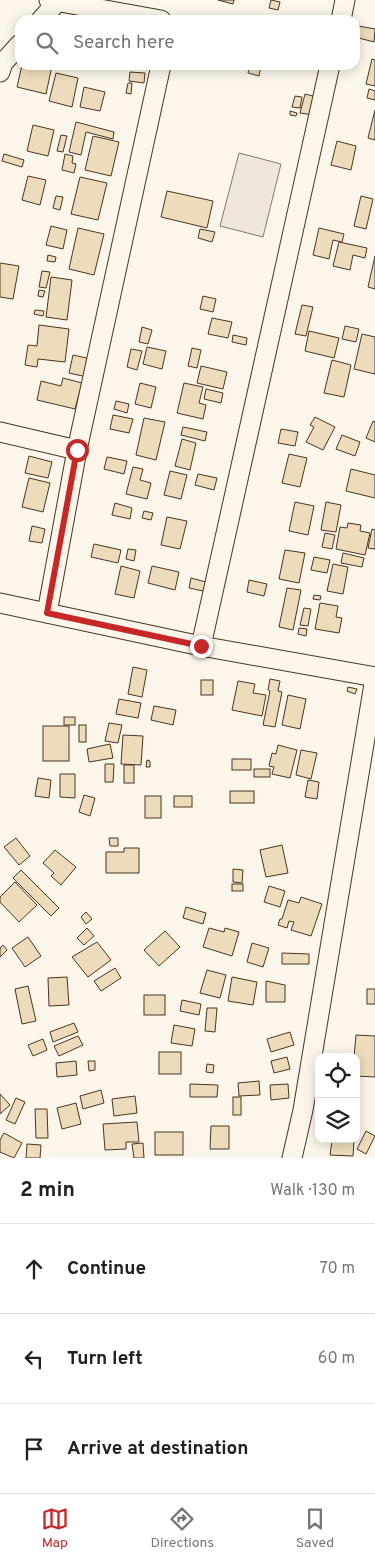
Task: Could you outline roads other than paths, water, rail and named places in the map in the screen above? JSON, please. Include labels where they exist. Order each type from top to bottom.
[{"type":"street","points":[[342,15],[345,0]]},
{"type":"street","points":[[44,15],[53,1],[133,15]]},
{"type":"street","points":[[0,72],[3,63],[15,50]]},
{"type":"street","points":[[47,613],[77,450],[160,70]]},
{"type":"street","points":[[201,646],[329,70]]},
{"type":"street","points":[[0,432],[77,450]]},
{"type":"street","points":[[0,603],[201,646],[375,678],[303,1110],[292,1158]]}]
